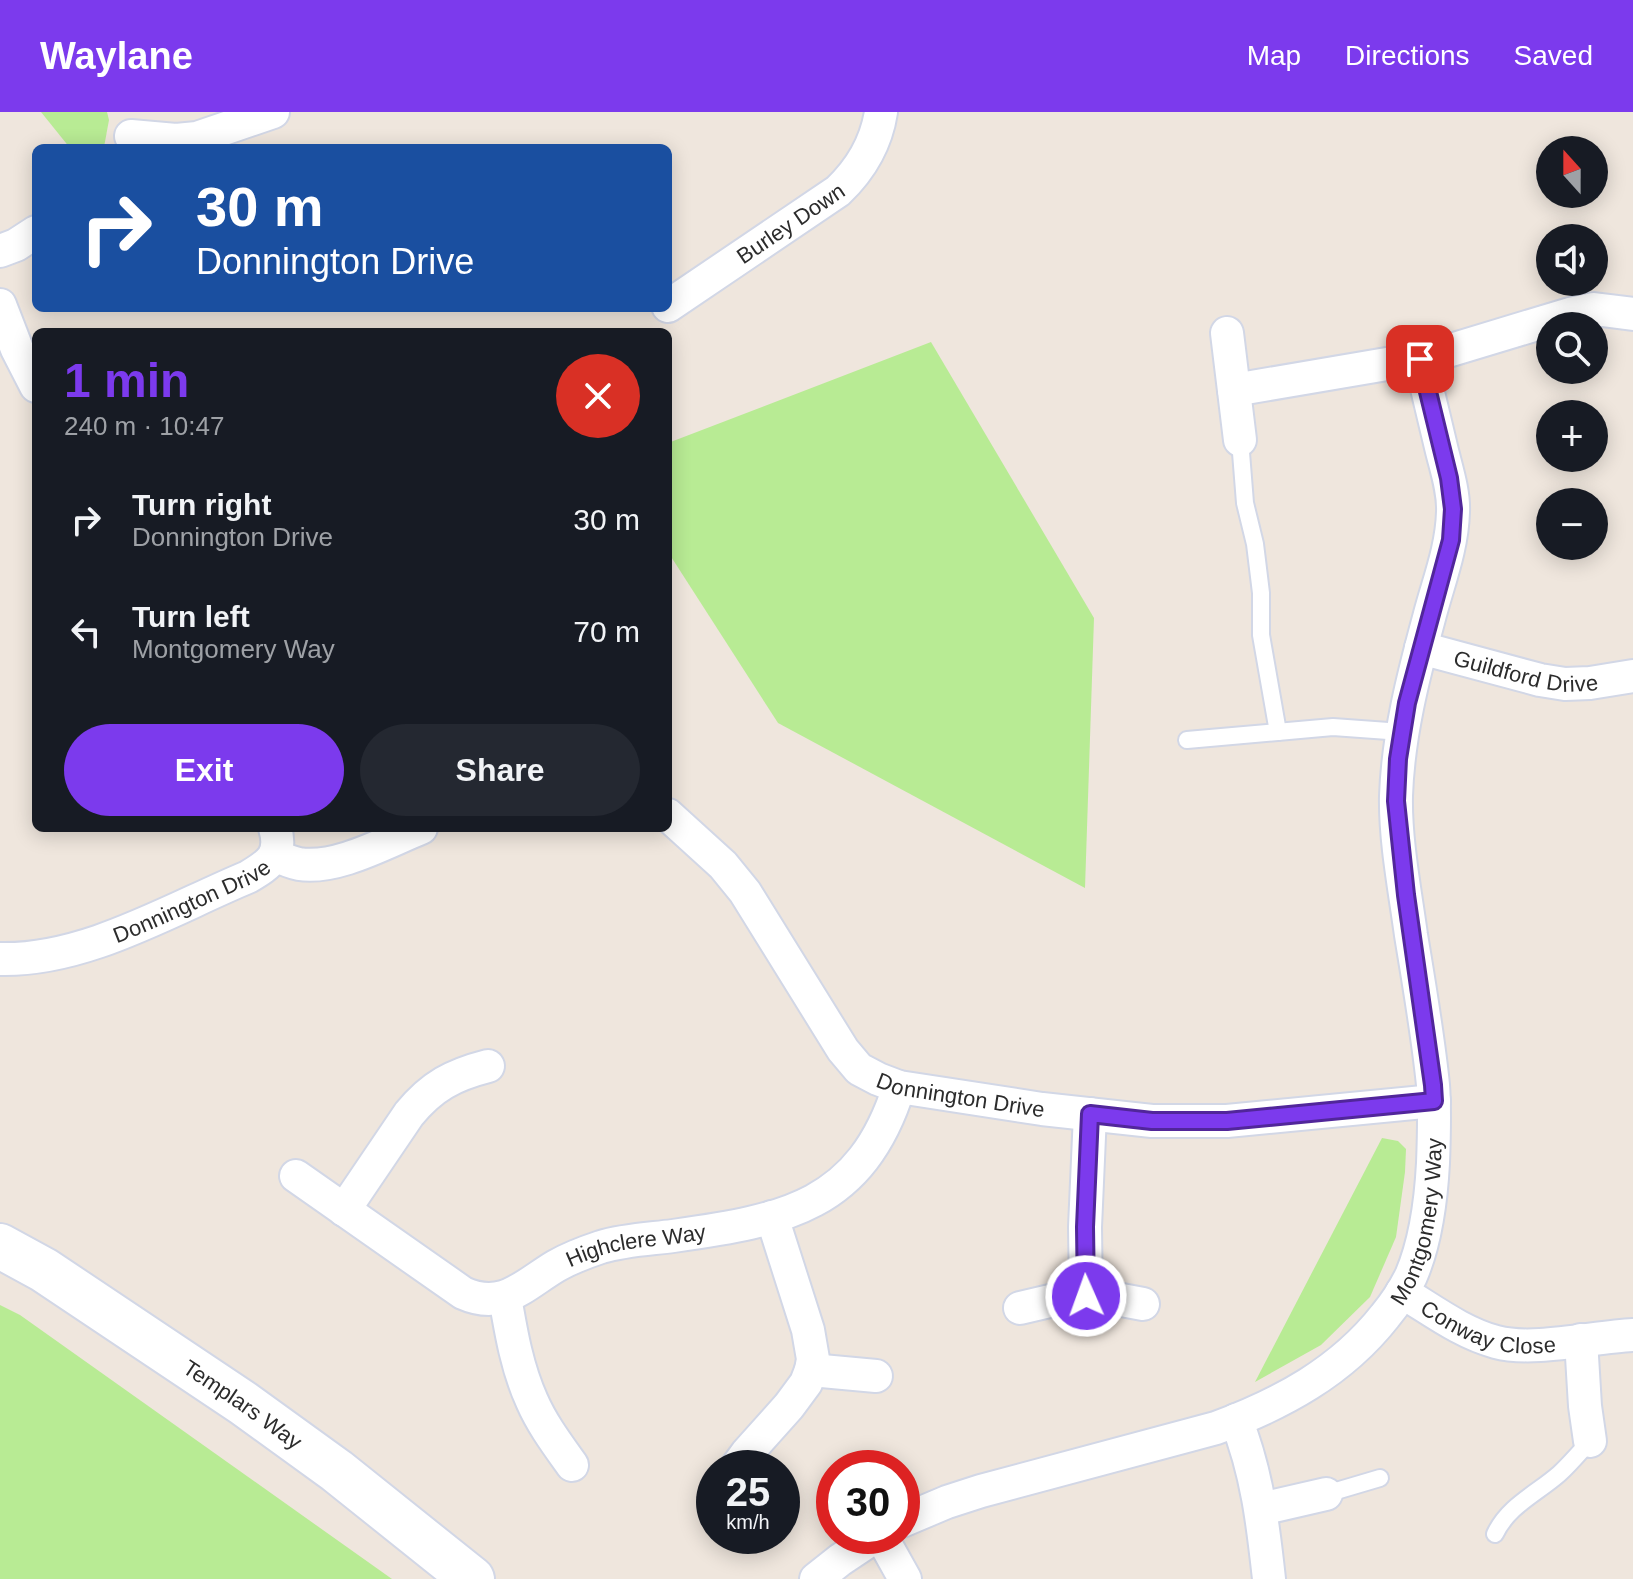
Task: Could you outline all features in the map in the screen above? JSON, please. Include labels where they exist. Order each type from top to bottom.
[{"type":"street","points":[[128,132],[199,143],[273,112]]},
{"type":"street","name":"Burley Down","points":[[672,303],[838,191],[866,157],[875,139],[881,112]]},
{"type":"street","points":[[0,251],[32,235]]},
{"type":"street","points":[[0,305],[32,380]]},
{"type":"street","points":[[1234,390],[1420,359],[1594,309],[1633,314]]},
{"type":"street","points":[[1227,333],[1240,440]]},
{"type":"street","name":"Montgomery Way","points":[[920,1513],[981,1491],[1188,1436],[1236,1420],[1302,1390],[1327,1373],[1374,1330],[1411,1275],[1429,1209],[1435,1133],[1433,1085],[1402,865],[1397,814],[1398,759],[1421,648],[1451,540],[1453,509],[1449,478],[1420,359]]},
{"type":"street","name":"Guildford Drive","points":[[1421,648],[1565,684],[1633,676]]},
{"type":"street","name":"Donnington Drive","points":[[672,818],[707,848],[745,892],[843,1050],[859,1069],[899,1087],[1042,1109],[1152,1121],[1227,1121],[1434,1101]]},
{"type":"street","name":"Donnington Drive","points":[[0,959],[34,957],[108,937],[248,877],[263,868],[275,842],[301,864],[332,862],[411,832]]},
{"type":"street","points":[[344,1210],[421,1099],[448,1080],[488,1066]]},
{"type":"street","name":"Highclere Way","points":[[505,1297],[580,1254],[606,1246],[733,1227],[793,1210],[822,1196],[860,1166],[885,1126],[899,1087]]},
{"type":"street","points":[[1086,1296],[1085,1227],[1090,1114]]},
{"type":"street","points":[[296,1176],[463,1293],[482,1300],[505,1297],[514,1347],[532,1400],[572,1465]]},
{"type":"street","points":[[750,1450],[799,1393],[811,1370],[812,1346],[808,1330],[772,1217]]},
{"type":"street","name":"Templars Way","points":[[0,1246],[44,1270],[243,1403],[337,1471],[472,1579]]},
{"type":"street","name":"Conway Close","points":[[1402,1292],[1459,1327],[1498,1343],[1518,1345],[1633,1335]]},
{"type":"street","points":[[1020,1308],[1071,1296],[1111,1298],[1143,1304]]},
{"type":"street","name":"Conway Close","points":[[1581,1340],[1590,1441]]},
{"type":"street","points":[[811,1370],[876,1376]]},
{"type":"street","points":[[1236,1420],[1251,1461],[1261,1509],[1269,1579]]},
{"type":"street","points":[[1261,1509],[1326,1494]]},
{"type":"street","points":[[816,1579],[850,1554]]},
{"type":"street","points":[[889,1554],[905,1579]]},
{"type":"lane","points":[[1240,440],[1245,503],[1255,544],[1261,593],[1261,635],[1278,732]]},
{"type":"lane","points":[[1187,740],[1333,727],[1402,732]]},
{"type":"lane","points":[[1495,1534],[1501,1521],[1513,1508],[1560,1473],[1590,1441]]},
{"type":"lane","points":[[1326,1494],[1380,1478]]},
{"type":"green space","points":[[41,112],[107,112],[109,120],[105,144],[67,144]]},
{"type":"green space","points":[[931,342],[1094,618],[1085,888],[778,723],[672,558],[672,441]]},
{"type":"green space","points":[[1382,1138],[1398,1141],[1406,1149],[1405,1172],[1396,1237],[1370,1297],[1321,1345],[1255,1382]]},
{"type":"green space","points":[[0,1305],[20,1315],[392,1579],[0,1579]]},
{"type":"route","points":[[1086,1296],[1085,1227],[1090,1114],[1152,1121],[1227,1121],[1434,1101],[1400,852],[1396,801],[1398,759],[1407,703],[1451,540],[1453,509],[1449,478],[1420,359]]}]
